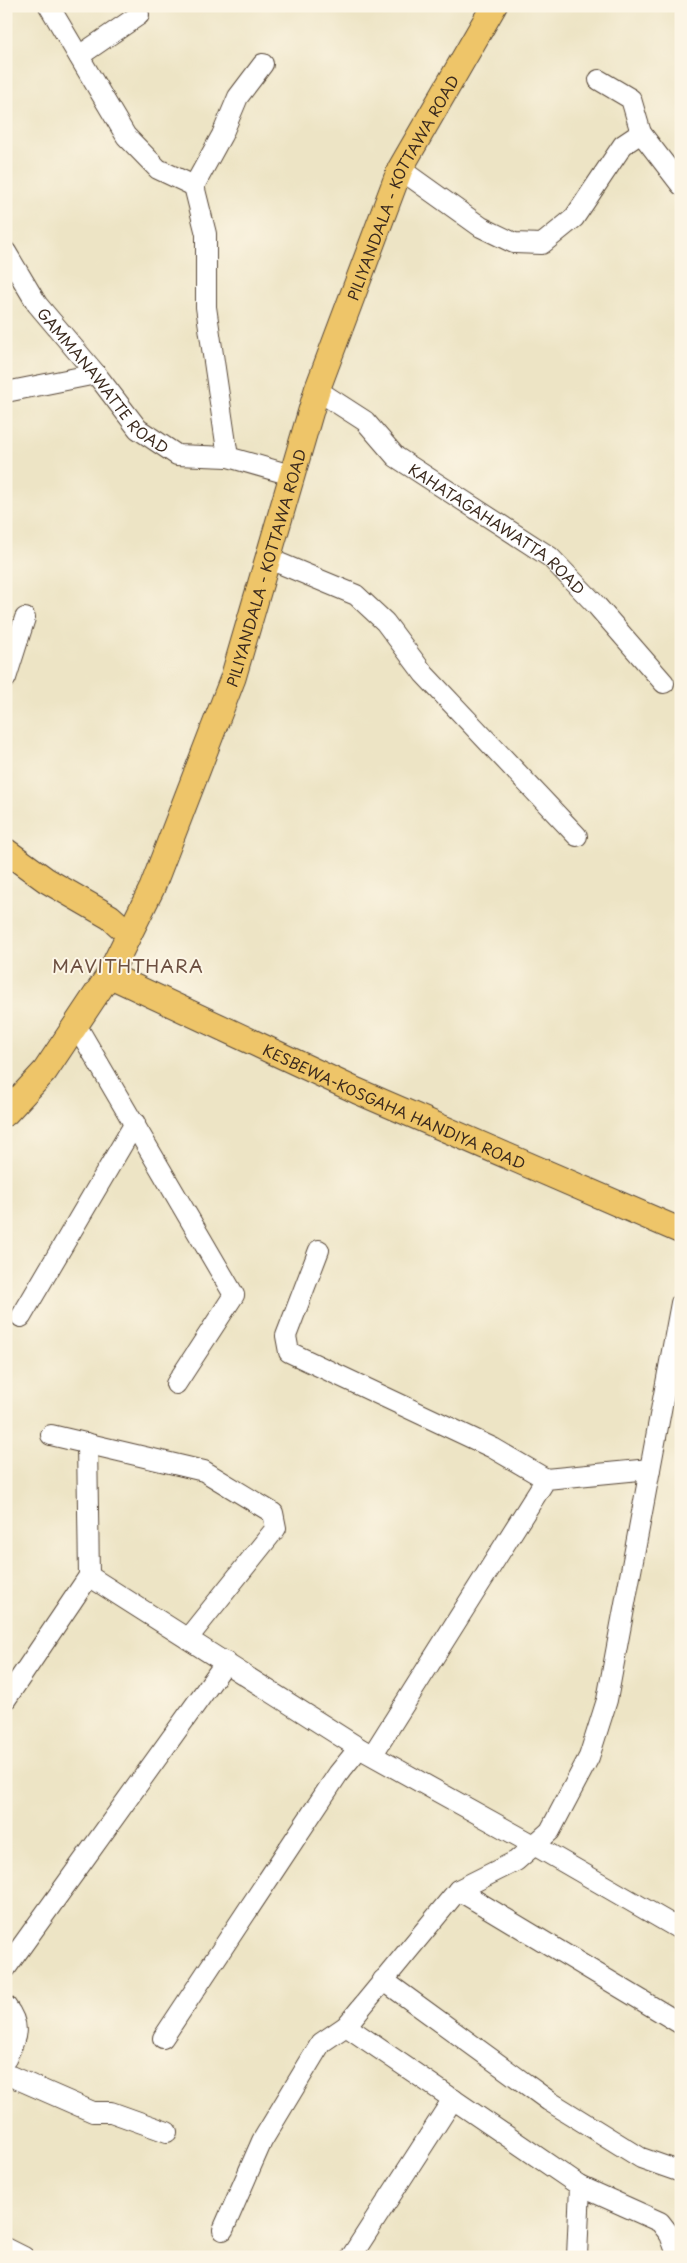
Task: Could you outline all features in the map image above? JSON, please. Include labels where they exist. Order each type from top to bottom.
[{"type":"main road","name":"PILIYANDALA - KOTTAWA ROAD","points":[[6,1113],[45,1071],[75,1023],[109,975],[152,888],[233,678],[317,390],[400,170],[494,6]]},
{"type":"main road","points":[[6,851],[46,880],[110,917],[129,934]]},
{"type":"main road","name":"KESBEWA-KOSGAHA HANDIYA ROAD","points":[[109,975],[357,1091],[681,1231]]},
{"type":"street","points":[[49,6],[126,136],[158,169],[194,186]]},
{"type":"street","points":[[79,56],[139,15]]},
{"type":"street","points":[[228,457],[206,307],[206,234],[194,186],[222,135],[238,97],[263,64]]},
{"type":"street","points":[[598,80],[631,99],[641,133],[681,185]]},
{"type":"street","points":[[400,170],[481,227],[514,243],[542,244],[574,218],[623,145],[641,133]]},
{"type":"street","name":"GAMMANAWATTE ROAD","points":[[6,252],[36,304],[96,374],[138,429],[177,455],[228,457],[291,475]]},
{"type":"street","points":[[6,392],[96,374]]},
{"type":"street","name":"KAHATAGAHAWATTA ROAD","points":[[317,390],[365,421],[396,457],[550,557],[597,606],[664,683]]},
{"type":"street","points":[[267,558],[356,595],[385,622],[424,674],[577,836]]},
{"type":"street","points":[[6,678],[25,618]]},
{"type":"street","points":[[75,1023],[234,1295],[176,1384]]},
{"type":"street","points":[[21,1318],[135,1123]]},
{"type":"street","points":[[319,1250],[286,1336],[288,1352],[493,1448],[546,1479],[650,1469]]},
{"type":"street","points":[[223,2230],[262,2141],[321,2043],[346,2026],[458,1890],[516,1861],[550,1831],[589,1758],[607,1700],[681,1303]]},
{"type":"street","points":[[52,1435],[204,1471],[273,1513],[276,1528],[188,1638]]},
{"type":"street","points":[[6,1699],[89,1576],[87,1443]]},
{"type":"street","points":[[163,2038],[338,1774],[366,1751],[546,1479]]},
{"type":"street","points":[[89,1576],[366,1751],[681,1930]]},
{"type":"street","points":[[6,1968],[226,1662]]},
{"type":"street","points":[[458,1890],[681,2024]]},
{"type":"street","points":[[383,1980],[548,2101],[642,2158],[681,2172]]},
{"type":"street","points":[[6,2006],[15,2018],[17,2035],[6,2059]]},
{"type":"street","points":[[346,2026],[580,2186],[660,2222],[670,2235],[678,2257]]},
{"type":"street","points":[[6,2074],[93,2112],[111,2112],[167,2132]]},
{"type":"street","points":[[351,2257],[453,2099]]},
{"type":"street","points":[[577,2257],[580,2186]]},
{"type":"street","points":[[6,2248],[24,2257]]},
{"type":"district","name":"MAVITHTHARA","points":[[128,965]]}]
